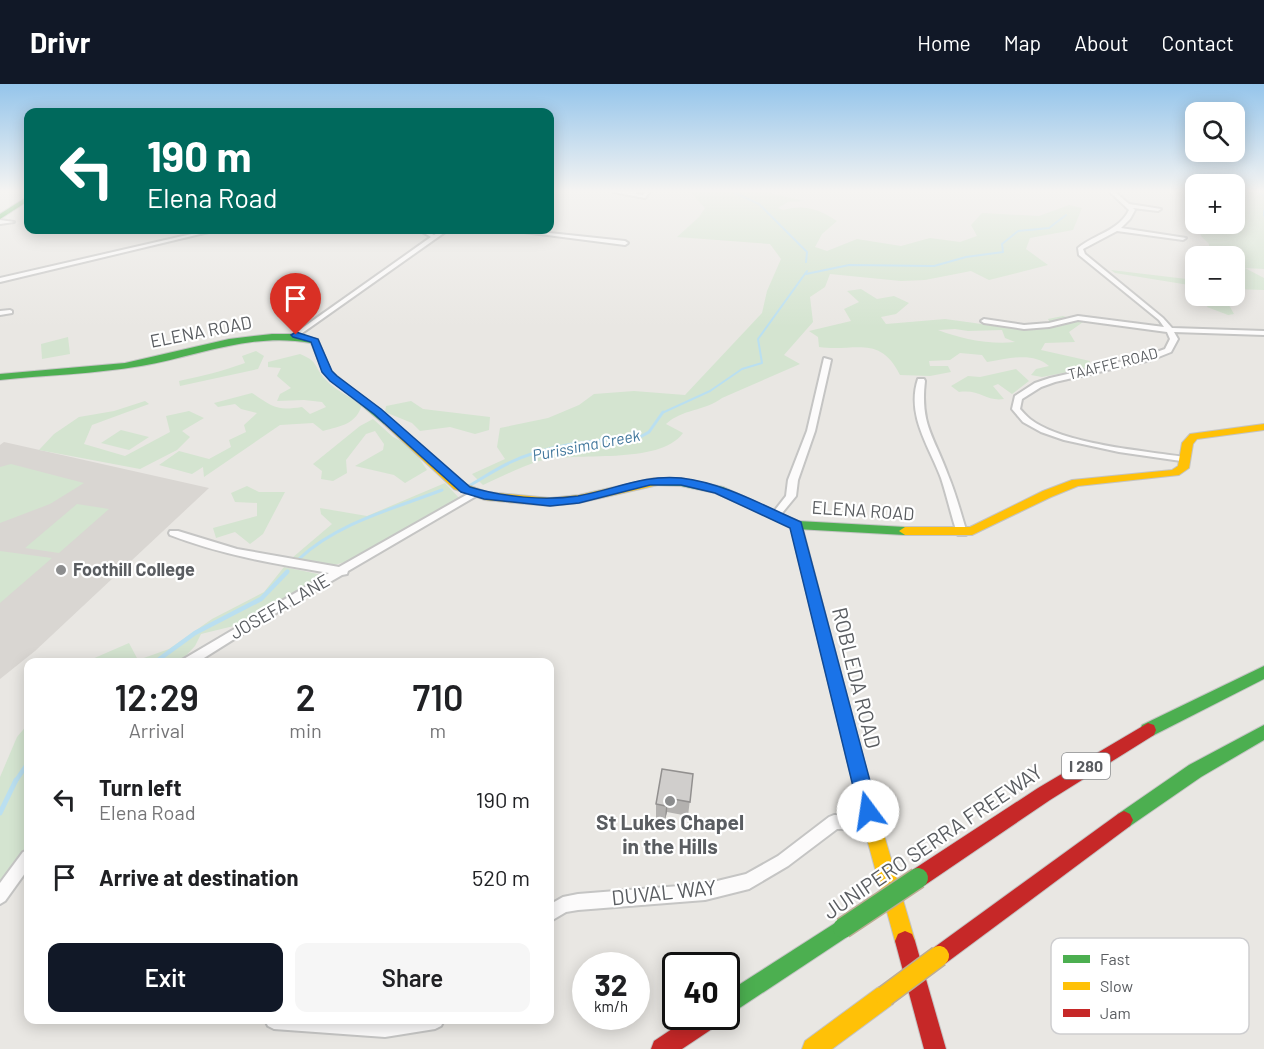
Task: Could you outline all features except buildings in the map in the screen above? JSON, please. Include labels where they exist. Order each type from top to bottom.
[{"type":"main road","name":"ELENA ROAD","points":[[0,377],[126,365],[268,337],[296,335],[315,341],[327,372],[334,379],[378,412],[458,486],[475,493],[550,502],[579,499],[650,482],[681,482],[719,490],[796,525],[962,533],[982,527],[1047,494],[1076,483],[1175,473],[1183,468],[1185,460]]},
{"type":"main road","points":[[1185,460],[1188,442],[1194,436],[1264,427]]},
{"type":"main road","name":"ROBLEDA ROAD","points":[[796,525],[871,821],[935,1049]]},
{"type":"main road","name":"JUNIPERO SERRA FREEWAY","points":[[740,997],[1146,729],[1219,691],[1264,672]]},
{"type":"main road","points":[[813,1049],[1125,819],[1196,771],[1264,732]]},
{"type":"main road","points":[[662,1049],[690,1030]]},
{"type":"street","points":[[1,278],[183,237]]},
{"type":"street","points":[[296,335],[434,237]]},
{"type":"street","points":[[573,237],[625,243]]},
{"type":"street","name":"TAAFFE ROAD","points":[[1099,237],[1080,249],[1082,255],[1170,330],[1174,339],[1168,350],[1148,358],[1038,385],[1018,398],[1016,409],[1025,422],[1049,433],[1185,460]]},
{"type":"street","points":[[1176,237],[1183,238]]},
{"type":"street","points":[[136,239],[144,246]]},
{"type":"street","points":[[0,313],[10,312]]},
{"type":"street","points":[[984,321],[1024,327],[1049,325],[1078,318],[1170,330],[1264,333]]},
{"type":"street","points":[[775,516],[791,496],[793,480],[811,431],[827,360]]},
{"type":"street","points":[[921,381],[917,406],[923,428],[942,470],[962,533]]},
{"type":"street","name":"JOSEFA LANE","points":[[194,658],[261,616],[343,571],[475,493]]},
{"type":"street","name":"JOSEFA LANE","points":[[174,533],[210,548],[247,557],[343,571]]},
{"type":"street","name":"DUVAL WAY","points":[[554,911],[563,905],[578,902],[705,892],[749,881],[783,861],[834,822],[871,821]]},
{"type":"street","points":[[0,896],[24,863]]},
{"type":"street","points":[[330,1024],[385,1028],[410,1024]]},
{"type":"shaded area","name":"Foothill College","points":[[4,442],[209,488],[35,651],[0,679],[0,445]]},
{"type":"green space","points":[[677,237],[820,237],[815,247],[827,251],[857,239],[901,246],[930,238],[960,242],[974,237],[1035,237],[1030,238],[1026,249],[1048,265],[989,280],[971,271],[925,280],[901,281],[830,274],[825,287],[810,297],[813,322],[784,355],[800,364],[672,419],[666,424],[683,433],[671,443],[656,450],[637,454],[555,458],[539,461],[483,485],[472,474],[505,459],[497,447],[500,428],[548,418],[579,405],[594,394],[634,391],[685,395],[762,313],[767,291],[781,259],[770,244]]},
{"type":"green space","points":[[1202,237],[1264,237],[1264,269],[1245,268],[1245,246],[1209,246]]},
{"type":"green space","points":[[1245,268],[1264,278],[1264,290],[1245,289]]},
{"type":"green space","points":[[1111,270],[1185,279],[1185,284],[1115,273]]},
{"type":"green space","points":[[861,289],[877,299],[894,296],[909,303],[896,314],[881,317],[886,324],[945,319],[1011,328],[1052,326],[1048,319],[1063,316],[1083,322],[1069,332],[1075,342],[1045,343],[1041,350],[1090,361],[1089,368],[1042,377],[1031,375],[1036,369],[1049,366],[1042,361],[1020,357],[987,362],[982,355],[960,353],[950,360],[929,361],[930,366],[948,366],[951,372],[930,376],[900,375],[892,362],[875,349],[819,347],[818,337],[809,331],[851,321],[844,309],[859,302],[847,291]],"holes":[[[938,330],[1002,330],[1005,338],[1015,342],[996,343],[976,340]]]},
{"type":"green space","points":[[1230,306],[1234,314],[1228,315],[1207,307]]},
{"type":"green space","points":[[68,337],[70,354],[42,359],[41,344]]},
{"type":"green space","points":[[256,351],[264,356],[258,369],[180,386],[179,381],[245,363],[242,356]]},
{"type":"green space","points":[[300,354],[314,362],[330,384],[362,404],[360,411],[352,420],[342,426],[323,431],[313,423],[280,425],[204,477],[203,467],[192,474],[159,465],[179,451],[209,459],[231,447],[229,440],[246,432],[244,425],[257,413],[241,409],[235,404],[218,407],[214,403],[252,393],[275,407],[302,407],[310,414],[326,407],[322,402],[277,401],[280,394],[291,388],[277,376],[281,368],[268,367],[268,362]]},
{"type":"green space","points":[[1016,369],[1029,381],[1012,394],[998,384],[993,386],[1004,399],[992,399],[973,392],[959,392],[951,386],[968,376],[980,377]]},
{"type":"green space","points":[[145,401],[149,404],[92,425],[84,444],[125,456],[170,432],[166,416],[189,411],[204,418],[182,431],[190,437],[177,450],[140,469],[39,450],[54,434],[79,417],[114,411]]},
{"type":"green space","points":[[411,401],[423,409],[490,417],[489,430],[475,434],[450,427],[420,431],[412,423],[385,412],[386,406]]},
{"type":"green space","points":[[373,419],[393,437],[411,446],[427,470],[405,483],[394,475],[355,466],[383,450],[384,444],[375,431],[366,434],[346,460],[347,473],[333,481],[321,479],[322,471],[313,464],[360,426]]},
{"type":"green space","points":[[121,430],[149,437],[129,450],[101,443]]},
{"type":"green space","points":[[11,464],[84,483],[50,504],[0,523],[0,467]]},
{"type":"green space","points":[[445,483],[459,498],[413,528],[373,550],[354,559],[324,566],[292,558],[332,524],[321,514],[320,508],[367,516]]},
{"type":"green space","points":[[247,486],[259,492],[285,492],[263,534],[250,544],[235,532],[216,538],[213,528],[257,516],[257,503],[235,502],[231,493]]},
{"type":"green space","points":[[77,504],[109,509],[59,553],[25,548]]},
{"type":"green space","points":[[0,551],[52,558],[0,603]]},
{"type":"green space","points":[[284,567],[323,575],[250,622],[201,634],[195,646],[184,658],[144,658],[169,649],[212,619],[264,592]]},
{"type":"green space","points":[[129,643],[137,658],[94,658]]},
{"type":"green space","points":[[24,729],[24,852],[0,889],[0,777],[17,737]]},
{"type":"waterway","name":"Purissima Creek","points":[[792,237],[807,252],[806,262]]},
{"type":"waterway","points":[[806,274],[849,265],[934,266],[966,257],[1003,252],[1002,244],[1011,237]]},
{"type":"waterway","name":"Purissima Creek","points":[[662,413],[710,391],[742,369],[762,363],[758,339],[807,271]]},
{"type":"waterway","name":"Purissima Creek","points":[[467,487],[511,462],[542,451],[575,444],[642,436],[649,432],[662,413]]},
{"type":"waterway","name":"Purissima Creek","points":[[299,559],[314,546],[348,526],[442,490]]},
{"type":"waterway","name":"Purissima Creek","points":[[161,658],[195,633],[261,599],[287,572]]},
{"type":"waterway","name":"Purissima Creek","points":[[15,782],[24,769]]},
{"type":"waterway","name":"Purissima Creek","points":[[0,813],[15,782]]},
{"type":"traffic: fast","points":[[0,377],[125,366],[250,338],[294,337],[315,341],[327,372],[388,422]]},
{"type":"traffic: fast","points":[[654,482],[681,482],[719,490],[796,525],[905,531]]},
{"type":"traffic: fast","points":[[1148,730],[1264,672]]},
{"type":"traffic: fast","points":[[1124,820],[1195,771],[1264,732]]},
{"type":"traffic: fast","points":[[843,928],[918,878]]},
{"type":"traffic: fast","points":[[740,997],[843,928]]},
{"type":"traffic: slow","points":[[388,422],[458,486],[485,496],[550,502],[579,499],[654,482]]},
{"type":"traffic: slow","points":[[905,531],[972,531],[1047,494],[1076,483],[1175,473],[1183,468],[1188,443],[1194,436],[1264,427]]},
{"type":"traffic: slow","points":[[796,525],[871,821],[905,941]]},
{"type":"traffic: slow","points":[[885,996],[939,956]]},
{"type":"traffic: slow","points":[[813,1049],[885,996]]},
{"type":"traffic: jam","points":[[918,878],[1044,794],[1148,730]]},
{"type":"traffic: jam","points":[[939,956],[1124,820]]},
{"type":"traffic: jam","points":[[905,941],[935,1049]]},
{"type":"traffic: jam","points":[[662,1049],[690,1030]]},
{"type":"place","name":"Foothill College","points":[[61,570]]},
{"type":"place","name":"St Lukes Chapel in the Hills","points":[[670,801]]},
{"type":"route","points":[[296,335],[315,341],[319,346],[327,372],[334,379],[378,412],[465,490],[484,496],[550,502],[579,499],[650,482],[681,482],[719,490],[796,525],[868,811]]}]
